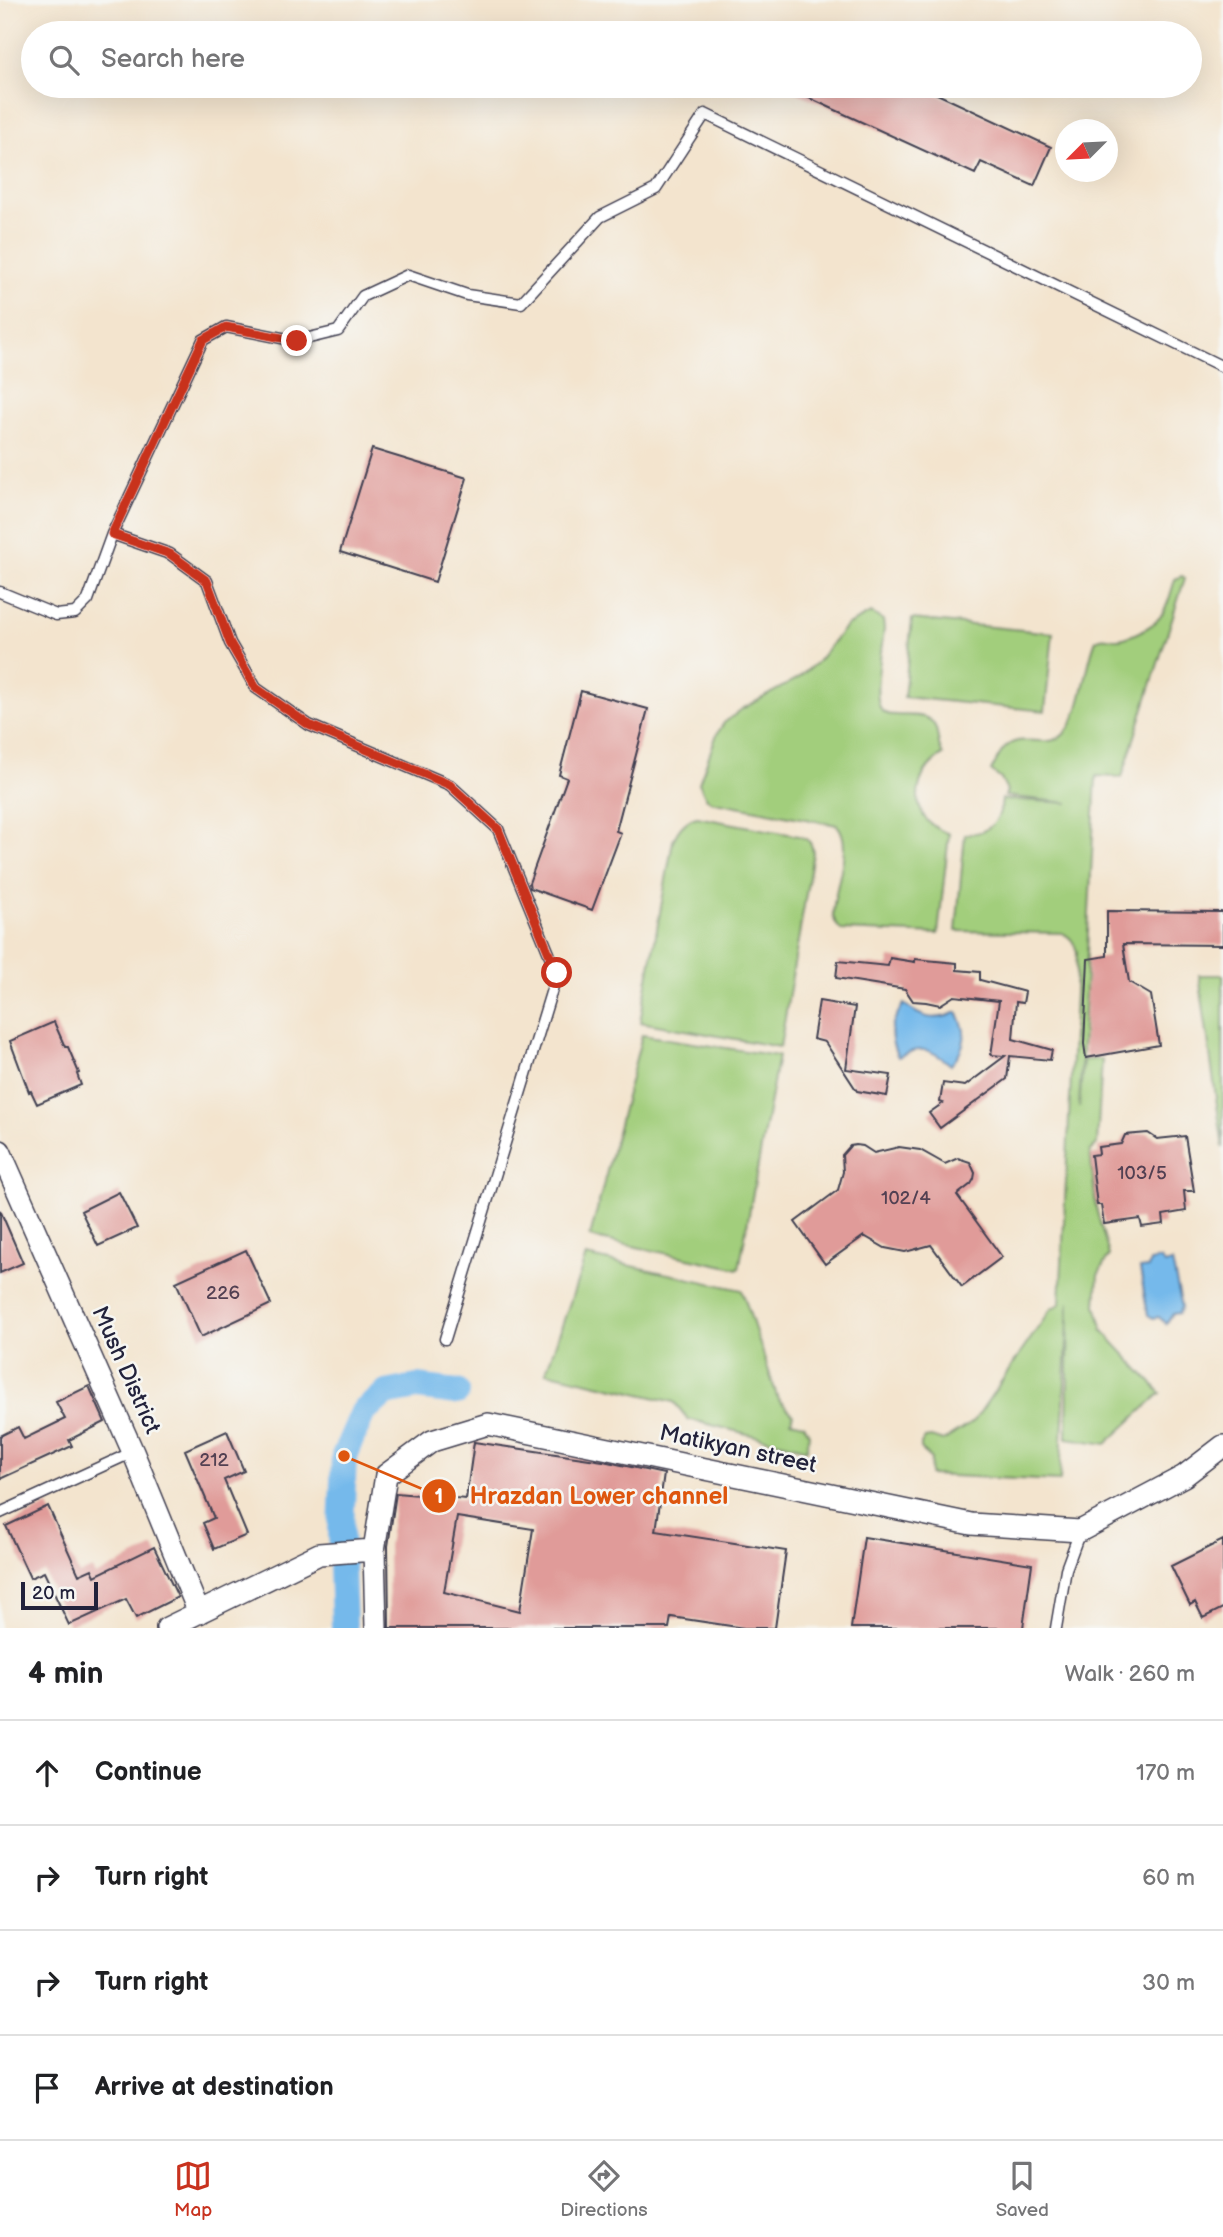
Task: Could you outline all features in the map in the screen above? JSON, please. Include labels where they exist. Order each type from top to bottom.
[{"type":"street","name":"Mush District","points":[[0,1151],[134,1452],[199,1613]]},
{"type":"street","name":"Matikyan street","points":[[376,1628],[374,1550],[386,1475],[432,1441],[488,1424],[971,1524],[1080,1531]]},
{"type":"street","points":[[1080,1531],[1184,1476],[1223,1446]]},
{"type":"street","points":[[167,1628],[319,1554],[374,1550]]},
{"type":"lane","points":[[0,592],[56,615],[75,613],[88,600],[112,534],[203,340],[226,327],[297,341],[338,331],[363,296],[408,275],[467,295],[521,303],[600,217],[656,188],[705,114],[1223,367]]},
{"type":"lane","points":[[112,534],[170,554],[207,581],[230,643],[256,688],[309,725],[450,785],[498,829],[557,973],[445,1339]]},
{"type":"lane","points":[[0,1513],[134,1452]]},
{"type":"lane","points":[[1056,1628],[1066,1569],[1080,1531]]},
{"type":"green space","points":[[1182,576],[1185,578],[1122,777],[1096,776],[1079,1108],[1083,1060],[1102,1059],[1097,1144],[1090,1151],[1096,1208],[1109,1255],[1098,1275],[1096,1305],[1103,1331],[1161,1393],[1106,1444],[1067,1438],[1069,1301],[1060,1481],[930,1475],[931,1459],[921,1450],[925,1438],[943,1441],[974,1421],[1051,1309],[1060,1304],[1077,952],[1072,940],[1062,933],[956,931],[965,834],[980,832],[992,825],[999,814],[1002,799],[1069,803],[1005,796],[1007,791],[1001,779],[991,771],[1003,750],[1012,743],[1027,740],[1051,741],[1065,733],[1080,702],[1096,640],[1104,637],[1126,638],[1155,622],[1164,611],[1175,579]]},
{"type":"green space","points":[[871,613],[883,620],[884,628],[878,684],[882,711],[930,720],[935,727],[943,755],[935,760],[924,774],[918,792],[918,801],[925,818],[933,826],[949,834],[938,934],[841,930],[833,916],[844,844],[837,825],[710,801],[699,783],[717,734],[724,723],[742,709],[797,679],[817,662],[846,626]]},
{"type":"green space","points":[[912,619],[1053,633],[1045,711],[904,697]]},
{"type":"green space","points":[[697,817],[799,836],[808,840],[812,847],[780,1047],[640,1022],[673,841],[682,826]]},
{"type":"green space","points":[[1199,975],[1223,975],[1223,1148]]},
{"type":"green space","points":[[642,1035],[778,1056],[739,1269],[590,1237]]},
{"type":"green space","points":[[586,1256],[742,1290],[778,1399],[793,1414],[791,1421],[804,1424],[809,1434],[807,1449],[688,1419],[674,1402],[546,1372]]},
{"type":"water","points":[[904,1004],[929,1017],[942,1017],[957,1012],[963,1027],[964,1040],[951,1065],[926,1050],[913,1051],[898,1057],[891,1036],[893,1023]]},
{"type":"water","points":[[1160,1259],[1165,1264],[1172,1262],[1182,1307],[1166,1324],[1159,1317],[1148,1315],[1140,1269],[1148,1268],[1150,1261]]},
{"type":"building","points":[[809,98],[946,98],[1051,147],[1034,186],[981,162],[975,174]]},
{"type":"building","points":[[372,449],[467,478],[435,582],[340,552]]},
{"type":"building","points":[[581,691],[648,709],[616,831],[621,833],[592,910],[530,888],[529,883],[567,778],[559,775]]},
{"type":"building","points":[[1107,911],[1223,912],[1223,945],[1123,944],[1129,982],[1151,995],[1159,1045],[1086,1058],[1084,1044],[1088,959],[1107,956]]},
{"type":"building","points":[[890,958],[915,962],[915,959],[957,963],[957,970],[980,972],[980,980],[1025,992],[1023,1003],[1016,1002],[1013,1039],[1052,1050],[1050,1060],[1010,1056],[1007,1079],[940,1128],[929,1113],[943,1103],[940,1102],[943,1083],[965,1086],[1005,1056],[991,1055],[999,1001],[954,996],[940,1005],[913,1001],[905,989],[836,978],[838,961],[888,966]]},
{"type":"building","points":[[819,1001],[855,1007],[846,1069],[891,1075],[887,1096],[857,1091],[825,1042],[813,1039]]},
{"type":"building","points":[[54,1022],[65,1047],[68,1047],[81,1085],[37,1104],[31,1091],[29,1092],[10,1041]]},
{"type":"building","points":[[1148,1133],[1157,1139],[1185,1136],[1194,1191],[1184,1191],[1186,1211],[1163,1215],[1164,1224],[1142,1227],[1140,1219],[1104,1224],[1101,1205],[1097,1205],[1091,1155],[1099,1154],[1098,1147],[1121,1144],[1125,1135]]},
{"type":"building","points":[[856,1145],[874,1153],[899,1147],[920,1150],[945,1164],[958,1158],[970,1162],[975,1173],[974,1179],[957,1195],[1002,1257],[962,1287],[931,1245],[905,1252],[885,1248],[864,1236],[825,1264],[795,1222],[838,1190],[843,1172],[842,1155],[850,1146]]},
{"type":"building","points":[[119,1192],[137,1228],[98,1246],[81,1211]]},
{"type":"building","points":[[0,1210],[23,1263],[0,1273]]},
{"type":"building","points":[[246,1250],[271,1304],[201,1337],[176,1282]]},
{"type":"building","points":[[89,1386],[105,1422],[69,1440],[72,1446],[0,1479],[0,1436],[18,1427],[24,1439],[65,1419],[56,1402]]},
{"type":"building","points":[[227,1431],[244,1471],[224,1480],[247,1535],[214,1549],[203,1523],[214,1518],[185,1450]]},
{"type":"building","points":[[474,1442],[603,1461],[664,1474],[656,1531],[786,1551],[775,1628],[744,1628],[671,1617],[669,1628],[389,1628],[388,1546],[396,1493],[466,1499]],"holes":[[[457,1517],[533,1529],[520,1611],[444,1592]]]},
{"type":"building","points":[[48,1506],[79,1575],[92,1569],[95,1576],[154,1547],[178,1597],[136,1618],[126,1599],[69,1625],[44,1572],[30,1578],[6,1526]]},
{"type":"building","points":[[864,1537],[1032,1564],[1023,1628],[851,1628]]},
{"type":"building","points":[[1223,1540],[1223,1608],[1203,1618],[1195,1602],[1190,1605],[1171,1566]]},
{"type":"waterway","points":[[344,1628],[341,1531],[344,1456],[363,1412],[386,1393],[417,1387],[457,1392]]},
{"type":"place","name":"Hrazdan Lower channel","points":[[344,1456]]},
{"type":"route","points":[[297,341],[226,327],[203,340],[112,534],[170,554],[207,581],[230,643],[256,688],[309,725],[450,785],[498,829],[557,973]]}]
